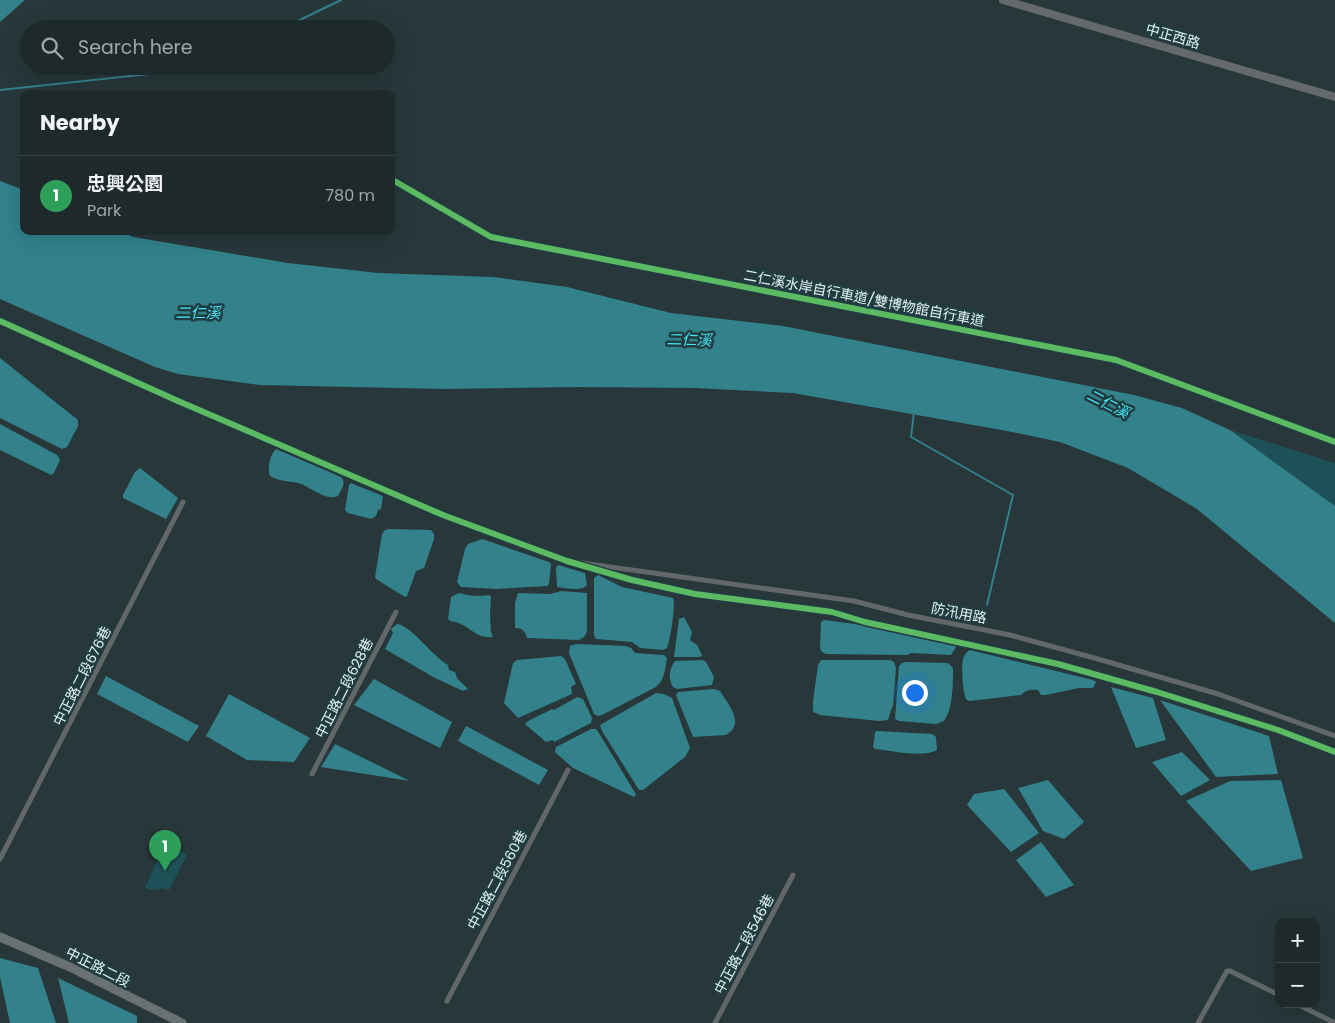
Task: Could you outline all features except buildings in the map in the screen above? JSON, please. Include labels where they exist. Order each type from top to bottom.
[{"type":"main road","name":"中正路二段","points":[[0,937],[70,967],[182,1023]]},
{"type":"street","name":"中正西路","points":[[1003,0],[1335,96]]},
{"type":"street","points":[[0,322],[434,511],[567,561],[632,580],[687,592],[832,612],[865,622],[1058,664],[1269,727],[1335,752]]},
{"type":"street","name":"中正路二段676巷","points":[[0,859],[183,502]]},
{"type":"street","name":"防汛用路","points":[[567,561],[854,601],[908,615],[1010,635],[1218,694],[1335,736]]},
{"type":"street","name":"中正路二段628巷","points":[[312,774],[396,612]]},
{"type":"street","name":"中正路二段560巷","points":[[447,1001],[568,770]]},
{"type":"street","name":"中正路二段546巷","points":[[716,1023],[793,876]]},
{"type":"street","points":[[1198,1023],[1227,971],[1275,993]]},
{"type":"street","points":[[1305,1008],[1335,1022]]},
{"type":"shaded area","points":[[1230,430],[1335,463],[1335,506]]},
{"type":"shaded area","points":[[165,842],[187,855],[169,890],[145,888]]},
{"type":"water","points":[[0,0],[25,0],[0,22]]},
{"type":"water","name":"二仁溪","points":[[0,181],[20,188],[20,235],[129,235],[288,263],[378,273],[493,277],[567,287],[671,313],[783,326],[1134,395],[1182,408],[1230,430],[1335,506],[1335,623],[1197,509],[1128,468],[1060,442],[793,393],[695,388],[444,389],[260,385],[178,374],[155,367],[0,299]]},
{"type":"water","points":[[0,358],[78,420],[78,426],[67,447],[62,449],[0,418]]},
{"type":"water","points":[[0,424],[57,455],[60,460],[54,473],[51,475],[0,450]]},
{"type":"water","points":[[276,449],[341,477],[343,484],[338,496],[328,497],[298,483],[270,476],[270,462],[272,454]]},
{"type":"water","points":[[140,468],[178,498],[166,519],[123,498],[135,472]]},
{"type":"water","points":[[351,483],[383,496],[381,509],[378,510],[376,516],[371,519],[348,513],[345,510],[349,485]]},
{"type":"water","points":[[385,530],[431,530],[434,534],[424,568],[416,571],[405,597],[375,577],[382,534]]},
{"type":"water","points":[[482,539],[549,562],[551,564],[549,584],[547,586],[497,589],[461,587],[457,582],[465,549],[468,544]]},
{"type":"water","points":[[558,565],[585,573],[587,585],[577,589],[557,587],[556,568]]},
{"type":"water","points":[[598,575],[622,587],[673,598],[674,607],[667,648],[663,650],[640,648],[632,642],[596,639],[594,635],[594,578]]},
{"type":"water","points":[[561,591],[587,593],[587,632],[584,637],[579,640],[527,638],[523,630],[515,628],[515,603],[518,593],[550,594]]},
{"type":"water","points":[[459,593],[474,596],[489,595],[491,597],[490,615],[493,637],[479,635],[448,619],[451,597]]},
{"type":"water","points":[[684,617],[692,632],[690,640],[697,645],[702,655],[700,657],[674,657],[679,619]]},
{"type":"water","points":[[824,620],[885,628],[955,644],[956,647],[951,655],[911,653],[907,655],[826,654],[820,648],[821,622]]},
{"type":"water","points":[[397,624],[409,630],[448,665],[449,670],[455,672],[457,678],[468,689],[463,691],[435,678],[385,649],[393,633],[391,629]]},
{"type":"water","points":[[576,644],[626,646],[635,653],[664,655],[667,658],[663,677],[656,687],[598,716],[594,714],[569,653],[570,646]]},
{"type":"water","points":[[970,650],[1096,682],[1093,688],[1079,688],[1046,695],[1041,695],[1038,690],[1030,690],[1021,695],[970,701],[966,699],[964,693],[962,662],[966,653]]},
{"type":"water","points":[[561,656],[565,659],[576,684],[571,687],[572,694],[518,718],[504,703],[513,663],[517,660]]},
{"type":"water","points":[[703,660],[714,677],[712,685],[677,689],[673,687],[670,681],[670,674],[671,667],[675,661]]},
{"type":"water","points":[[821,660],[890,660],[894,662],[896,668],[893,707],[888,720],[879,721],[820,715],[813,712],[818,665]]},
{"type":"water","points":[[907,662],[948,663],[953,668],[951,703],[944,721],[936,724],[899,721],[895,719],[899,666]]},
{"type":"water","points":[[106,676],[199,726],[188,742],[97,694]]},
{"type":"water","points":[[374,679],[452,722],[440,748],[354,705]]},
{"type":"water","points":[[1111,687],[1153,698],[1166,740],[1136,748]]},
{"type":"water","points":[[714,689],[720,691],[731,708],[734,714],[735,725],[726,735],[693,737],[676,695],[678,692]]},
{"type":"water","points":[[656,693],[672,698],[690,748],[685,757],[643,790],[639,790],[600,725]]},
{"type":"water","points":[[229,694],[310,738],[294,762],[247,760],[206,736]]},
{"type":"water","points":[[577,697],[583,699],[592,718],[591,723],[554,742],[553,740],[546,742],[525,724],[528,721],[552,709],[554,710]]},
{"type":"water","points":[[1160,700],[1269,736],[1278,774],[1216,777]]},
{"type":"water","points":[[466,726],[548,770],[539,785],[458,741]]},
{"type":"water","points":[[591,729],[596,729],[599,733],[634,791],[636,795],[634,797],[573,768],[555,752],[556,747]]},
{"type":"water","points":[[875,732],[932,734],[936,737],[937,750],[916,754],[875,749],[873,747]]},
{"type":"water","points":[[335,744],[410,781],[321,767]]},
{"type":"water","points":[[1182,752],[1210,780],[1181,796],[1152,762]]},
{"type":"water","points":[[1048,780],[1084,822],[1064,839],[1043,831],[1018,788]]},
{"type":"water","points":[[1281,780],[1303,858],[1251,871],[1186,801],[1230,781]]},
{"type":"water","points":[[1004,789],[1039,833],[1011,852],[967,805],[974,794]]},
{"type":"water","points":[[1041,842],[1074,885],[1046,897],[1016,860]]},
{"type":"water","points":[[0,958],[38,968],[56,1023],[10,1023],[0,977]]},
{"type":"water","points":[[58,978],[137,1016],[137,1023],[69,1023]]},
{"type":"waterway","points":[[300,20],[341,0]]},
{"type":"waterway","points":[[0,90],[140,75]]},
{"type":"waterway","points":[[914,412],[911,437],[1013,495],[987,605]]},
{"type":"cycle path","name":"二仁溪水岸自行車道/雙博物館自行車道","points":[[395,181],[491,237],[1116,360],[1335,442]]},
{"type":"cycle path","points":[[0,321],[178,401],[443,515],[567,561],[632,580],[695,594],[832,612],[865,622],[1058,664],[1157,692],[1278,730],[1335,752]]},
{"type":"place","name":"忠興公園","points":[[165,871]]}]
